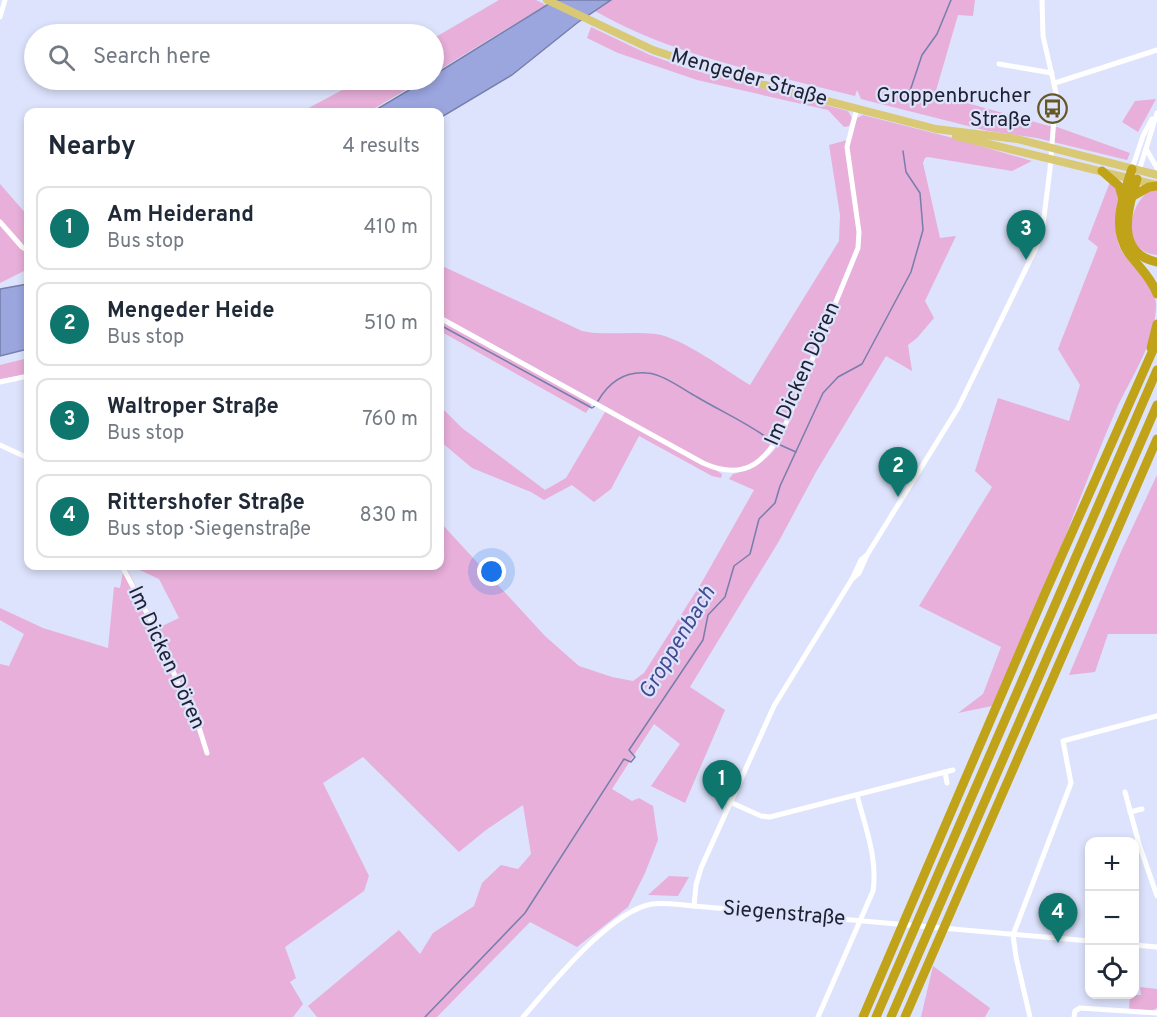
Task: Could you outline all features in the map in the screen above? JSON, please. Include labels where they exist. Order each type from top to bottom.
[{"type":"highway","points":[[1102,171],[1119,186],[1127,199],[1129,238],[1137,252],[1157,262]]},
{"type":"highway","points":[[1134,174],[1119,223],[1121,241],[1131,257],[1152,281],[1157,294]]},
{"type":"highway","points":[[1127,199],[1157,185]]},
{"type":"highway","points":[[1147,365],[1157,324]]},
{"type":"highway","points":[[863,1017],[1046,591],[1157,342]]},
{"type":"highway","points":[[876,1017],[1157,370]]},
{"type":"highway","points":[[891,1017],[1157,405]]},
{"type":"highway","points":[[905,1017],[1157,439]]},
{"type":"highway","points":[[1144,468],[1157,448]]},
{"type":"main road","name":"Mengeder Straße","points":[[547,0],[653,50],[691,64],[936,129]]},
{"type":"main road","points":[[936,129],[1003,136],[1034,142],[1134,174],[1157,185]]},
{"type":"main road","points":[[936,129],[948,134],[1102,171],[1157,175]]},
{"type":"street","points":[[0,17],[5,0]]},
{"type":"street","points":[[694,906],[696,885],[701,868],[774,706],[852,579],[859,573],[867,555],[958,408],[1036,249],[1050,169],[1056,108],[1055,83],[1042,36],[1042,0]]},
{"type":"street","points":[[1055,83],[1157,50]]},
{"type":"street","points":[[999,64],[1052,73]]},
{"type":"street","name":"Im Dicken Dören","points":[[444,320],[703,463],[719,470],[732,471],[755,465],[770,452],[787,421],[858,248],[859,232],[847,147],[857,108]]},
{"type":"street","points":[[1134,174],[1146,148],[1157,113]]},
{"type":"street","points":[[1134,174],[1147,127],[1157,113]]},
{"type":"street","points":[[1146,148],[1157,168]]},
{"type":"street","points":[[0,222],[24,249]]},
{"type":"street","points":[[0,382],[24,377]]},
{"type":"street","points":[[0,445],[24,456]]},
{"type":"street","name":"Im Dicken Dören","points":[[124,570],[158,634],[186,703],[197,721],[207,753]]},
{"type":"street","points":[[1030,1017],[1013,935],[1071,783],[1063,741],[1157,716]]},
{"type":"street","points":[[730,802],[761,816],[770,817],[952,770]]},
{"type":"street","points":[[945,772],[947,783]]},
{"type":"street","points":[[1125,792],[1157,896]]},
{"type":"street","points":[[818,1017],[873,891],[875,876],[873,859],[857,795]]},
{"type":"street","points":[[1130,812],[1143,808]]},
{"type":"street","name":"Siegenstraße","points":[[523,1017],[591,943],[621,918],[636,909],[651,904],[1085,941]]},
{"type":"street","points":[[1139,945],[1157,947]]},
{"type":"street","points":[[1074,1017],[1075,1011],[1080,1008],[1157,1013]]},
{"type":"shaded area","points":[[499,0],[536,0],[546,5],[444,67],[444,32]]},
{"type":"shaded area","points":[[611,0],[975,0],[973,16],[958,15],[935,94],[1057,127],[1130,153],[1127,160],[1037,138],[988,131],[861,99],[857,90],[855,96],[722,62],[657,40],[595,11]]},
{"type":"shaded area","points":[[591,27],[650,55],[689,69],[848,111],[852,118],[849,126],[844,127],[828,110],[697,80],[618,53],[587,38]]},
{"type":"shaded area","points":[[342,90],[406,90],[375,108],[308,108]]},
{"type":"shaded area","points":[[1156,99],[1138,132],[1122,122],[1135,101]]},
{"type":"shaded area","points":[[863,115],[1032,161],[1012,171],[925,158],[923,163],[940,238],[956,236],[925,301],[934,318],[908,345],[912,371],[886,356],[816,472],[779,541],[690,687],[725,710],[685,803],[651,786],[680,744],[654,724],[612,789],[632,801],[639,798],[653,806],[658,840],[628,907],[577,947],[530,922],[437,1017],[317,1017],[308,1006],[399,930],[420,954],[433,933],[474,906],[482,883],[501,865],[518,869],[531,854],[523,805],[459,852],[363,757],[323,783],[369,876],[364,891],[285,947],[296,978],[290,982],[303,1004],[293,1017],[0,1017],[0,664],[9,666],[24,634],[0,620],[0,608],[43,628],[108,648],[114,587],[120,588],[123,572],[126,570],[158,628],[179,618],[159,579],[140,570],[444,570],[444,526],[545,636],[579,666],[633,681],[644,673],[702,582],[754,490],[729,479],[733,474],[753,467],[764,460],[778,445],[776,443],[762,457],[749,465],[734,469],[714,469],[722,474],[721,478],[712,476],[639,436],[611,489],[594,502],[572,485],[544,500],[531,492],[472,468],[444,444],[444,410],[462,428],[545,490],[566,478],[605,412],[614,411],[444,317],[444,267],[582,331],[647,333],[667,337],[704,355],[750,385],[839,241],[840,215],[829,145],[851,139],[857,118]]},
{"type":"shaded area","points":[[1110,182],[1118,195],[1116,231],[1120,248],[1145,278],[1154,294],[1156,304],[1152,332],[1142,359],[1108,428],[1058,555],[992,706],[958,713],[983,694],[1001,647],[919,606],[992,487],[975,471],[998,398],[1069,421],[1080,385],[1058,349],[1098,247],[1088,239]]},
{"type":"shaded area","points":[[0,184],[24,211],[24,271],[0,283]]},
{"type":"shaded area","points":[[1152,189],[1157,190],[1157,255],[1145,252],[1137,246],[1131,226],[1137,205]]},
{"type":"shaded area","points":[[444,322],[593,402],[586,413],[444,333]]},
{"type":"shaded area","points":[[24,359],[24,375],[0,379],[0,365]]},
{"type":"shaded area","points":[[1157,475],[1157,634],[1108,634],[1095,672],[1069,675],[1120,554]]},
{"type":"shaded area","points":[[669,876],[689,877],[678,896],[648,895]]},
{"type":"shaded area","points":[[933,966],[990,1008],[985,1017],[921,1017]]},
{"type":"shaded area","points":[[1140,987],[1157,989],[1157,1008],[1152,1011],[1129,1009],[1130,999],[1139,999]]},
{"type":"water","points":[[555,0],[611,0],[577,23],[512,75],[444,116],[444,108],[379,108],[409,90],[444,90],[444,69]]},
{"type":"water","points":[[24,285],[24,350],[0,356],[0,289]]},
{"type":"waterway","name":"Groppenbach","points":[[910,91],[922,55],[937,34],[951,0]]},
{"type":"waterway","name":"Groppenbach","points":[[425,1017],[525,913],[624,759],[631,762],[635,757],[629,750],[703,640],[708,615],[725,597],[734,566],[750,554],[759,519],[775,503],[780,486],[823,393],[838,377],[862,364],[911,272],[923,230],[920,193],[906,172],[903,151]]},
{"type":"waterway","points":[[444,327],[592,408],[595,406]]},
{"type":"waterway","points":[[598,401],[612,383],[624,376],[639,373],[653,374],[673,383],[773,442]]},
{"type":"waterway","points":[[778,444],[796,452]]},
{"type":"place","name":"Groppenbrucher Straße","points":[[1052,108]]},
{"type":"place","name":"Waltroper Straße","points":[[1026,260]]},
{"type":"place","name":"Mengeder Heide","points":[[898,497]]},
{"type":"place","name":"Am Heiderand","points":[[722,810]]},
{"type":"place","name":"Rittershofer Straße","points":[[1058,943]]}]
